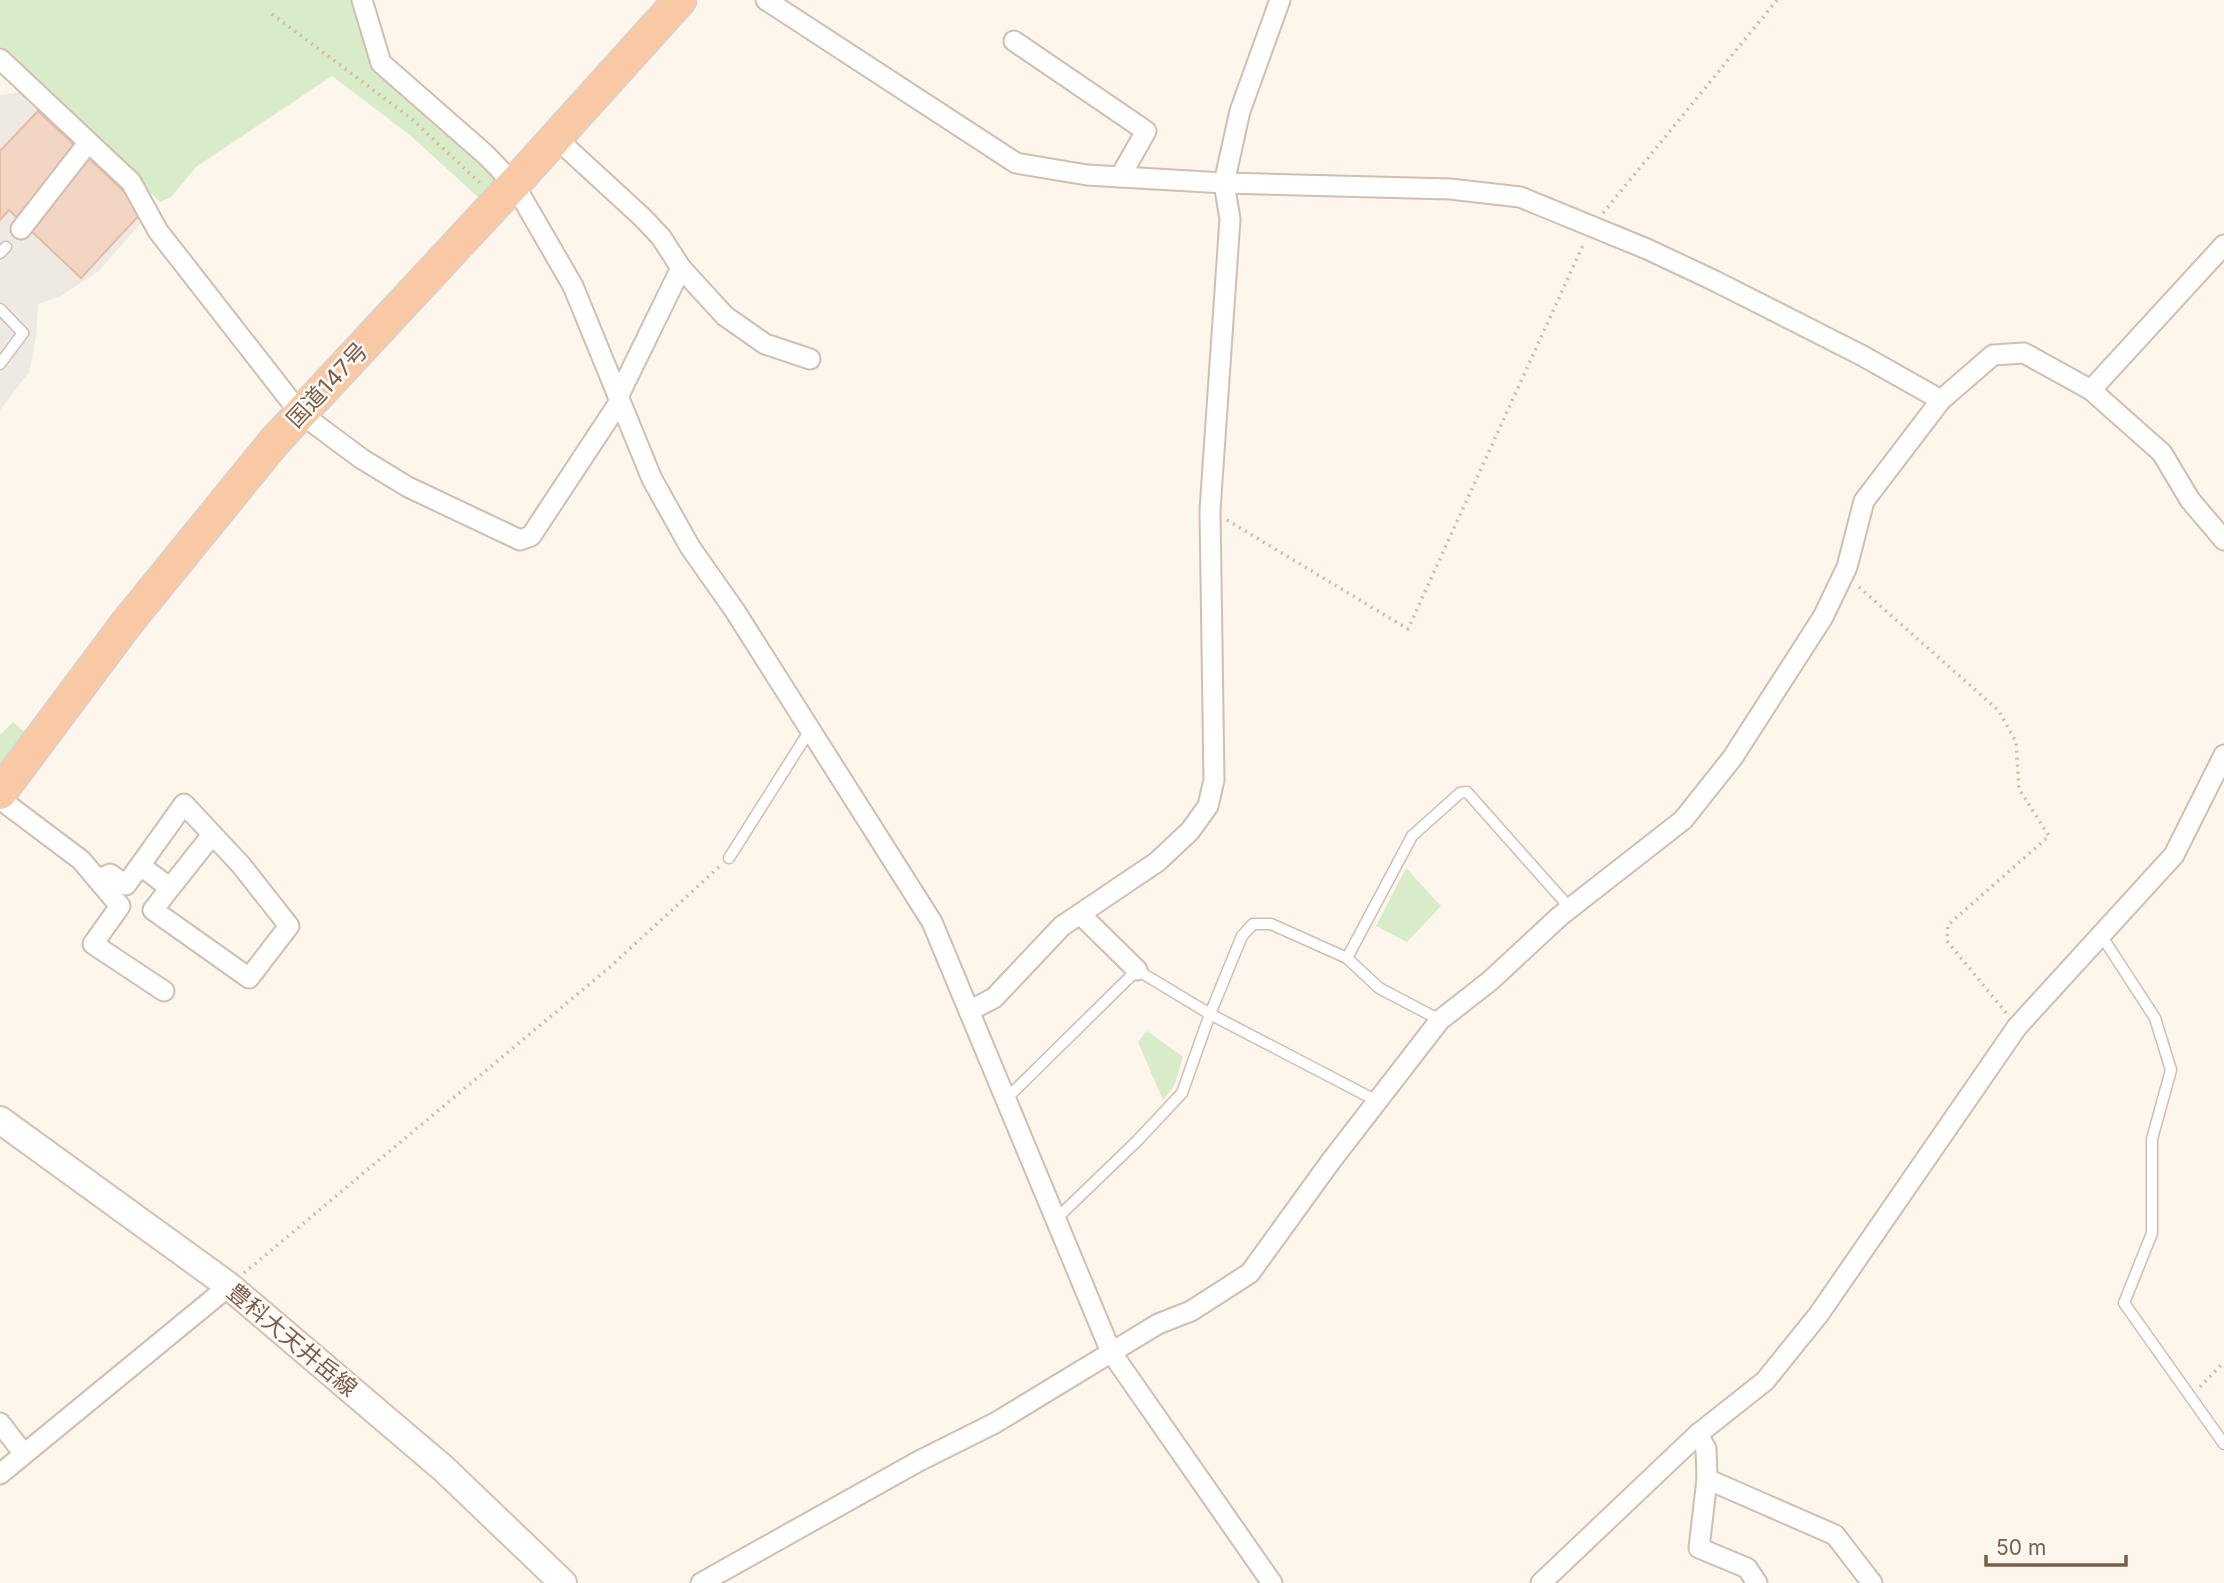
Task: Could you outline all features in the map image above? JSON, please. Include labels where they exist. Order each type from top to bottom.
[{"type":"highway","name":"国道147号","points":[[0,793],[142,604],[274,442],[514,184],[680,0]]},
{"type":"main road","name":"豊科大天井岳線","points":[[0,1120],[229,1286],[444,1469],[564,1583]]},
{"type":"street","points":[[362,0],[381,63],[514,184],[573,286],[652,479],[690,547],[735,611],[932,922],[1111,1352],[1272,1583]]},
{"type":"street","points":[[766,0],[1016,163],[1087,175],[1224,183],[1450,189],[1520,197],[1713,280],[1863,356],[1941,400]]},
{"type":"street","points":[[969,1011],[994,998],[1062,926],[1157,862],[1190,831],[1208,806],[1214,780],[1210,510],[1230,219],[1224,183],[1240,111],[1280,0]]},
{"type":"street","points":[[1014,41],[1146,131],[1120,177]]},
{"type":"street","points":[[0,59],[131,182],[158,231],[300,413],[362,459],[408,487],[520,540],[531,536],[619,399],[681,268]]},
{"type":"street","points":[[556,138],[661,237],[681,268],[725,316],[765,344],[810,359]]},
{"type":"street","points":[[22,229],[88,143]]},
{"type":"street","points":[[2091,390],[2224,245]]},
{"type":"street","points":[[701,1583],[919,1461],[995,1423],[1158,1324],[1191,1311],[1250,1273],[1331,1161],[1440,1020],[1490,982],[1570,908],[1683,820],[1733,757],[1823,617],[1844,574],[1864,501],[1941,400],[1993,355],[2024,353],[2091,390],[2162,453],[2190,500],[2224,540]]},
{"type":"street","points":[[1541,1583],[1698,1434],[1765,1381],[1819,1314],[2017,1027],[2174,855],[2224,755]]},
{"type":"street","points":[[0,799],[81,860],[120,906],[93,944],[164,991]]},
{"type":"street","points":[[98,880],[110,874],[126,885],[184,804],[241,865],[289,926],[249,978],[153,910],[212,835]]},
{"type":"street","points":[[141,866],[170,888]]},
{"type":"street","points":[[1080,914],[1137,970]]},
{"type":"street","points":[[0,1474],[229,1286]]},
{"type":"street","points":[[0,1423],[24,1454]]},
{"type":"street","points":[[1698,1434],[1706,1449],[1707,1479],[1699,1548],[1747,1568],[1757,1583]]},
{"type":"street","points":[[1707,1479],[1835,1535],[1872,1583]]},
{"type":"lane","points":[[0,309],[23,333],[0,364]]},
{"type":"lane","points":[[729,858],[810,729]]},
{"type":"lane","points":[[1347,958],[1412,836],[1460,793],[1466,792],[1570,908]]},
{"type":"lane","points":[[1055,1220],[1138,1140],[1182,1093],[1242,936],[1253,924],[1271,924],[1347,958],[1379,988],[1440,1020]]},
{"type":"lane","points":[[2101,935],[2155,1018],[2171,1070],[2152,1139],[2152,1233],[2124,1303],[2224,1444]]},
{"type":"lane","points":[[1006,1099],[1137,970],[1210,1014],[1377,1101]]},
{"type":"path","points":[[1210,510],[1408,629],[1592,226],[1777,0]]},
{"type":"path","points":[[272,14],[412,119],[481,185]]},
{"type":"path","points":[[1844,574],[1999,711],[2016,742],[2019,789],[2049,836],[1948,925],[1947,941],[2017,1027]]},
{"type":"path","points":[[229,1286],[611,966],[729,858]]},
{"type":"path","points":[[2191,1396],[2224,1362]]},
{"type":"shaded area","points":[[22,92],[152,210],[99,271],[59,297],[38,304],[36,337],[29,372],[0,410],[0,95]]},
{"type":"green space","points":[[0,0],[355,0],[377,71],[498,180],[481,200],[410,135],[332,76],[196,167],[171,197],[160,202],[0,47]]},
{"type":"green space","points":[[13,722],[26,733],[2,764],[0,735]]},
{"type":"green space","points":[[1406,868],[1441,906],[1407,942],[1376,926]]},
{"type":"green space","points":[[1147,1031],[1183,1057],[1174,1086],[1163,1100],[1138,1042]]},
{"type":"building","points":[[38,111],[144,210],[81,278],[9,210],[0,220],[0,151]]}]
